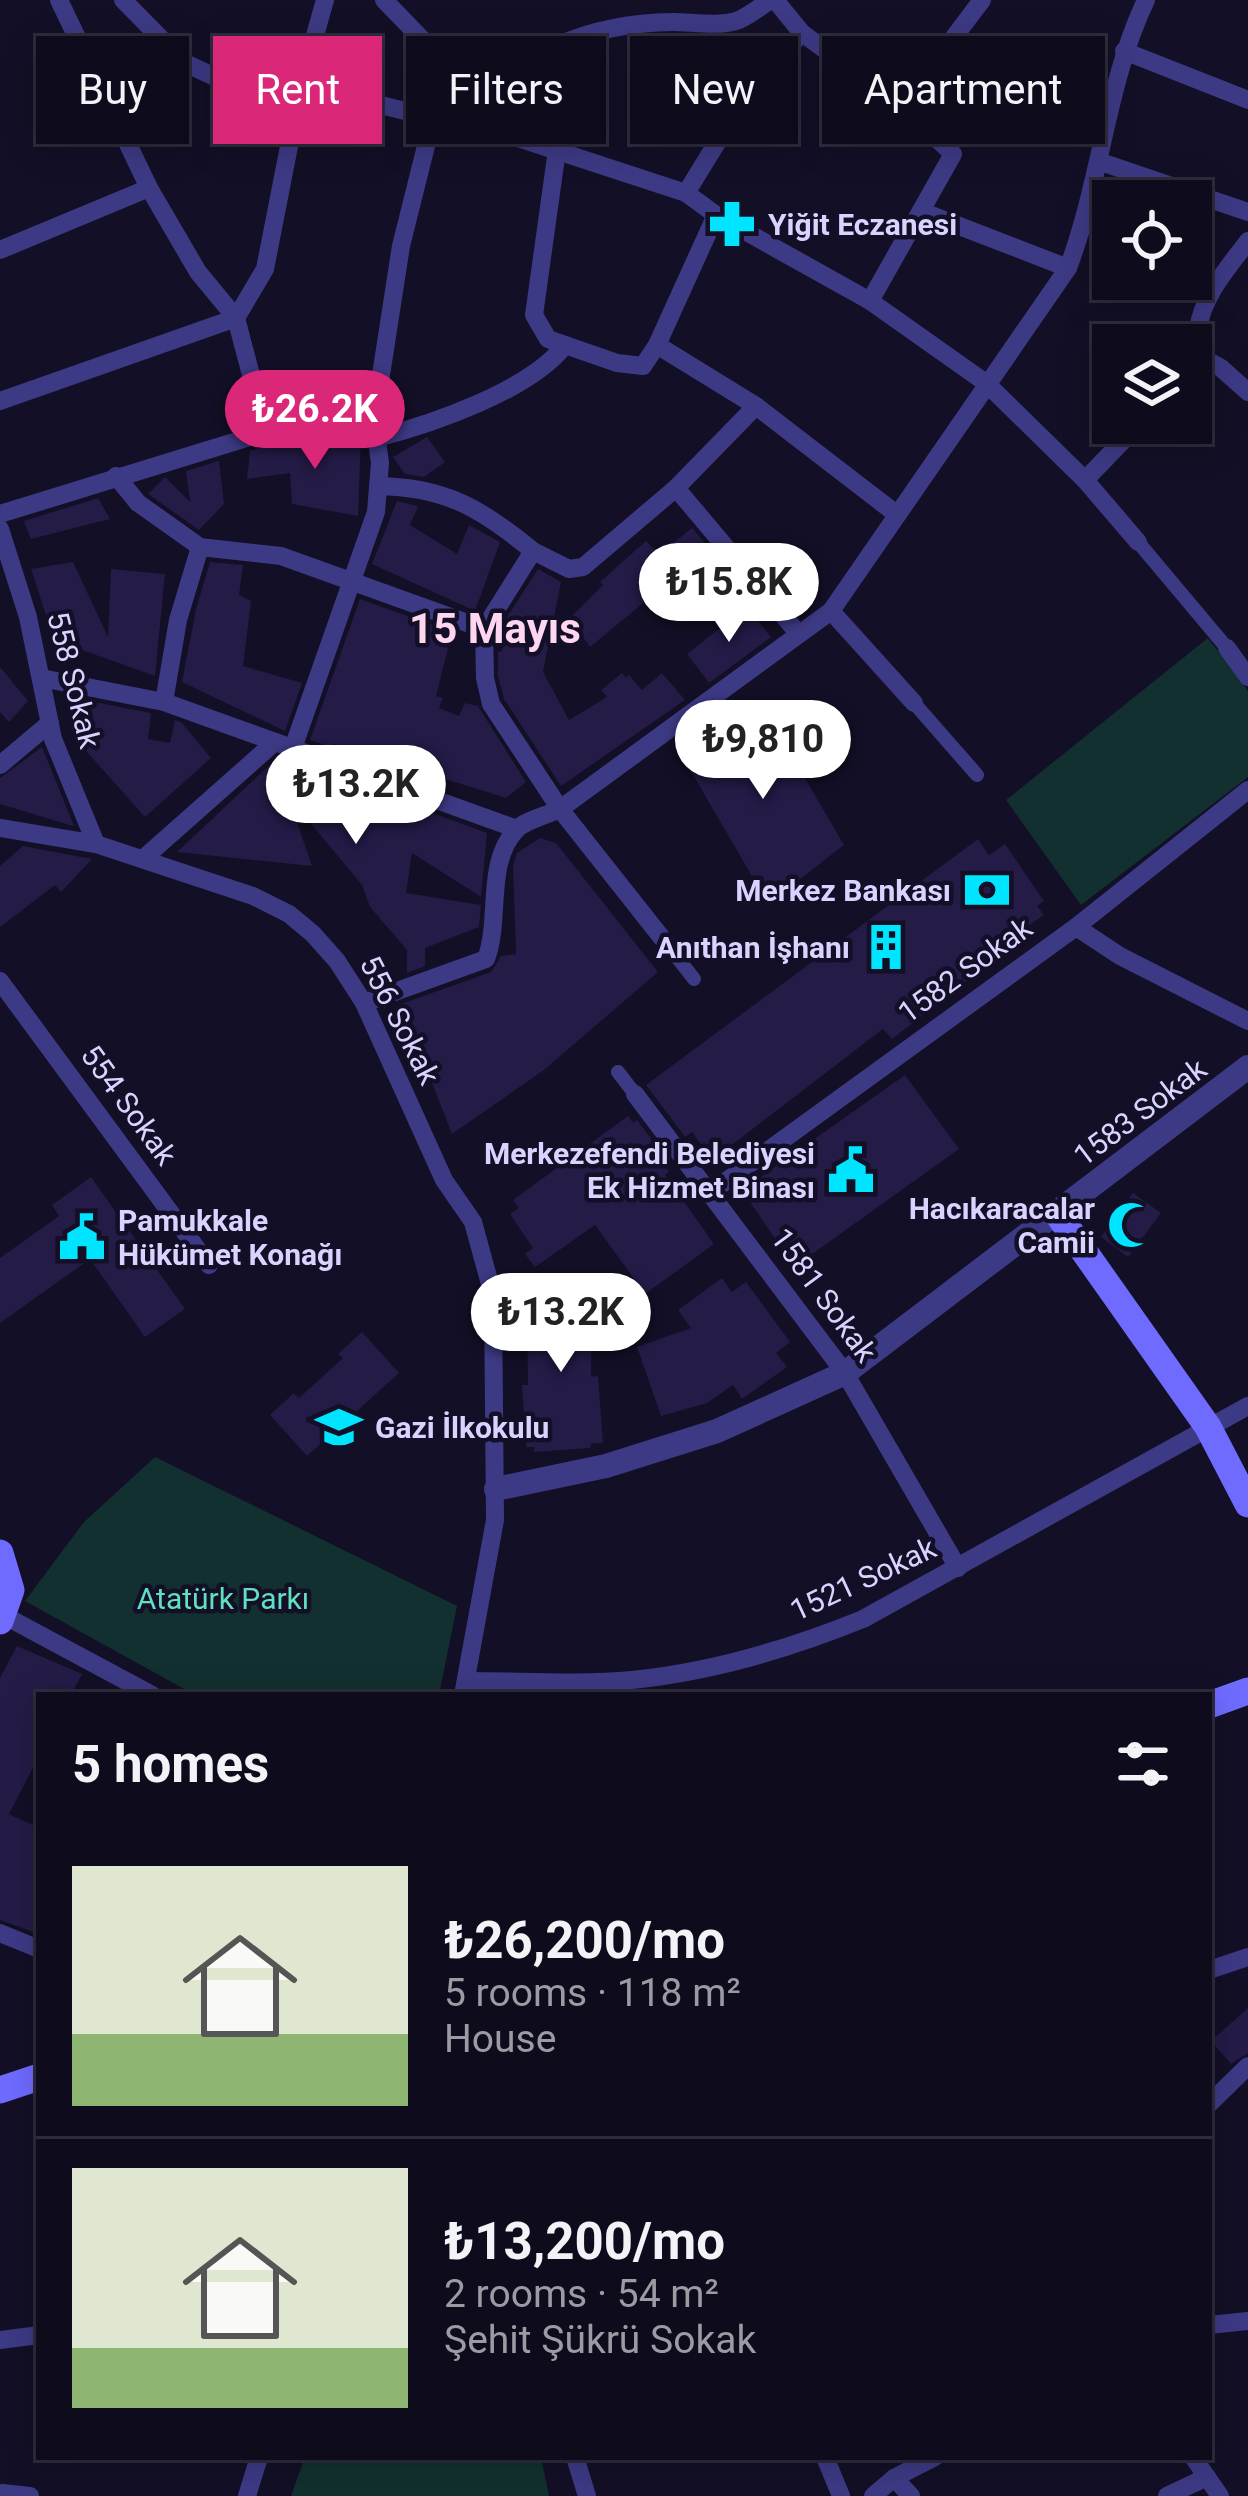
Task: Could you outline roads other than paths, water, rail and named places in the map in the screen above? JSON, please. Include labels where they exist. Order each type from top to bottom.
[{"type":"main road","points":[[1057,1213],[1208,1427],[1248,1504]]},
{"type":"main road","points":[[0,1553],[11,1590],[2,1618]]},
{"type":"main road","points":[[1212,1704],[1248,1691]]},
{"type":"main road","points":[[0,2090],[36,2078]]},
{"type":"street","points":[[58,0],[149,188],[198,272],[236,318],[266,432]]},
{"type":"street","points":[[123,0],[185,63],[213,76]]},
{"type":"street","points":[[315,36],[326,0]]},
{"type":"street","points":[[384,0],[419,36]]},
{"type":"street","points":[[664,0],[666,22]]},
{"type":"street","points":[[576,36],[666,22],[735,22],[773,0],[822,48]]},
{"type":"street","points":[[955,36],[982,0]]},
{"type":"street","points":[[364,1004],[485,959],[494,938],[498,866],[517,829],[560,809],[831,610],[1068,268],[1086,221],[1124,51],[1144,0]]},
{"type":"street","points":[[686,194],[750,89],[802,33]]},
{"type":"street","points":[[1124,51],[1248,100]]},
{"type":"street","points":[[0,376],[5,398],[236,318],[265,269],[289,144]]},
{"type":"street","points":[[145,858],[284,745],[353,581],[376,512],[375,429],[401,246],[426,144]]},
{"type":"street","points":[[541,144],[686,194],[870,301],[986,383],[1085,480],[1208,623],[1248,677]]},
{"type":"street","points":[[870,301],[952,154],[942,144]]},
{"type":"street","points":[[557,149],[534,315],[548,339],[616,363],[643,366],[716,215]]},
{"type":"street","points":[[1101,162],[1248,212]]},
{"type":"street","points":[[0,250],[149,188]]},
{"type":"street","points":[[923,212],[1068,268]]},
{"type":"street","points":[[1200,324],[1210,292],[1248,241]]},
{"type":"street","points":[[0,514],[266,432],[427,425],[549,365],[565,345]]},
{"type":"street","points":[[657,345],[756,406],[895,513]]},
{"type":"street","points":[[1212,366],[1248,392]]},
{"type":"street","points":[[378,486],[417,487],[448,495],[496,521],[533,551],[569,569],[583,567],[676,488],[756,406]]},
{"type":"street","points":[[1085,480],[1120,444]]},
{"type":"street","points":[[116,476],[138,503],[200,547],[281,556],[484,629]]},
{"type":"street","points":[[676,488],[797,632]]},
{"type":"street","name":"558 Sokak","points":[[0,529],[28,617],[50,724],[96,844]]},
{"type":"street","points":[[164,702],[178,620],[200,547]]},
{"type":"street","points":[[533,551],[484,629],[491,704],[560,809],[694,979]]},
{"type":"street","points":[[831,610],[977,775]]},
{"type":"street","points":[[40,678],[164,702],[517,829]]},
{"type":"street","points":[[0,765],[50,724]]},
{"type":"street","name":"1582 Sokak","points":[[711,1192],[1076,927],[1248,790]]},
{"type":"street","name":"556 Sokak","points":[[0,828],[96,844],[253,896],[289,914],[337,961],[364,1004],[444,1180],[472,1222],[493,1294],[495,1520],[465,1688]]},
{"type":"street","points":[[1076,927],[1120,956],[1248,1021]]},
{"type":"street","name":"554 Sokak","points":[[0,981],[209,1265]]},
{"type":"street","name":"1583 Sokak","points":[[496,1489],[606,1466],[717,1431],[845,1373],[1248,1067]]},
{"type":"street","name":"1581 Sokak","points":[[618,1072],[845,1373],[958,1568]]},
{"type":"street","name":"1521 Sokak","points":[[465,1688],[631,1680],[746,1660],[863,1619],[1248,1406]]},
{"type":"street","points":[[2,1618],[146,1692]]},
{"type":"street","points":[[0,1933],[36,1948]]},
{"type":"street","points":[[1212,1969],[1248,1958]]},
{"type":"street","points":[[1212,2101],[1248,2066]]},
{"type":"street","points":[[1212,2324],[1248,2320]]},
{"type":"street","points":[[0,2340],[36,2335]]},
{"type":"street","points":[[248,2496],[258,2460]]},
{"type":"street","points":[[576,2460],[587,2496]]},
{"type":"street","points":[[826,2460],[841,2496]]},
{"type":"street","points":[[873,2496],[929,2460]]},
{"type":"street","points":[[1195,2460],[1220,2496]]},
{"type":"street","points":[[1167,2496],[1207,2477]]},
{"type":"street","points":[[894,2479],[911,2496]]},
{"type":"street","points":[[1,2492],[31,2496]]},
{"type":"place","name":"Yiğit Eczanesi","points":[[732,224]]},
{"type":"place","name":"Merkez Bankası","points":[[987,890]]},
{"type":"place","name":"Anıthan İşhanı","points":[[886,947]]},
{"type":"place","name":"Merkezefendi Belediyesi Ek Hizmet Binası","points":[[851,1170]]},
{"type":"place","name":"Hacıkaracalar Camii","points":[[1131,1225]]},
{"type":"place","name":"Pamukkale Hükümet Konağı","points":[[82,1237]]},
{"type":"place","name":"Gazi İlkokulu","points":[[339,1427]]},
{"type":"district","name":"15 Mayıs","points":[[495,628]]},
{"type":"park label","name":"Atatürk Parkı","points":[[223,1598]]}]
